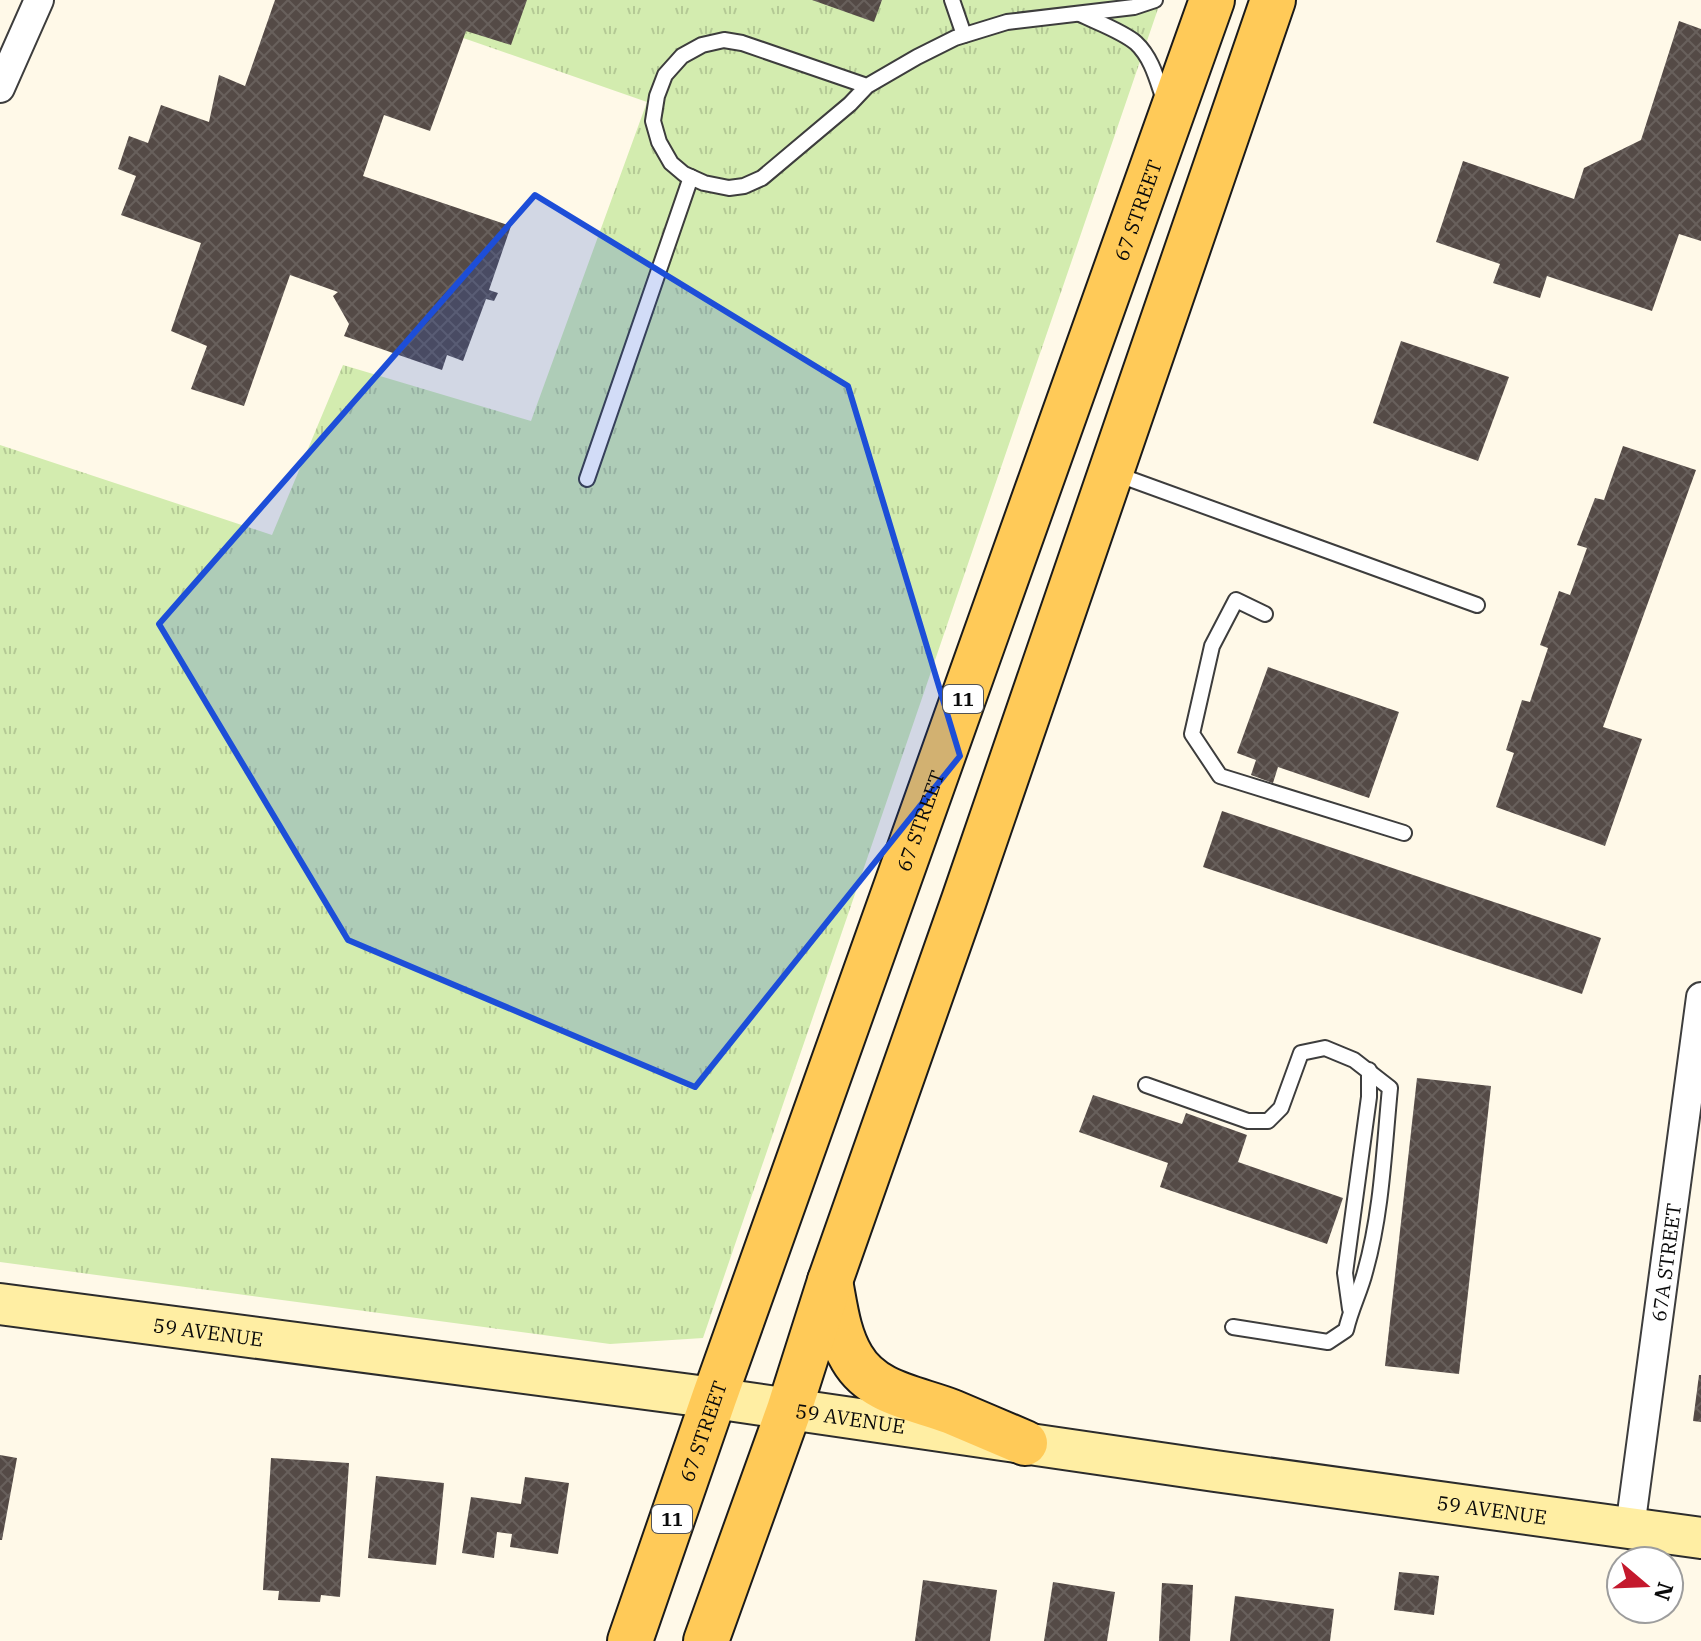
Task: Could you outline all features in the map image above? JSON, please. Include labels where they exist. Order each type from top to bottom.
[{"type":"main road","name":"67 STREET","points":[[630,1641],[1212,0]]},
{"type":"main road","points":[[706,1641],[789,1410],[830,1281],[1273,0]]},
{"type":"main road","points":[[830,1281],[846,1346],[870,1379],[895,1393],[950,1411],[1025,1443]]},
{"type":"street","points":[[0,88],[39,0]]},
{"type":"street","name":"67A STREET","points":[[1630,1528],[1701,997]]},
{"type":"street","name":"59 AVENUE","points":[[0,1304],[714,1398],[1701,1538]]},
{"type":"lane","points":[[952,0],[964,35]]},
{"type":"lane","points":[[867,86],[742,43],[724,40],[702,45],[682,56],[665,75],[657,96],[653,121],[659,142],[671,163],[684,174],[704,183],[729,188],[744,186],[762,178],[867,86],[964,35],[1007,22],[1134,7],[1155,0]]},
{"type":"lane","points":[[1079,14],[1137,44],[1149,60],[1170,118]]},
{"type":"lane","points":[[587,479],[691,177]]},
{"type":"lane","points":[[1111,472],[1477,605]]},
{"type":"lane","points":[[1265,614],[1236,600],[1212,646],[1192,734],[1220,776],[1404,833]]},
{"type":"lane","points":[[1146,1085],[1248,1121],[1268,1121],[1281,1108],[1301,1053],[1325,1048],[1354,1060],[1390,1088],[1379,1205],[1365,1273],[1350,1310],[1346,1330],[1328,1342],[1233,1327]]},
{"type":"lane","points":[[1350,1310],[1345,1273],[1369,1097],[1369,1070]]},
{"type":"highlighted area","points":[[535,195],[848,386],[960,756],[695,1087],[348,940],[159,624]]},
{"type":"green space","points":[[354,0],[1161,0],[703,1338],[610,1344],[0,1262],[0,445],[272,535],[343,365],[531,421],[647,102]]},
{"type":"building","points":[[275,0],[527,0],[511,45],[466,31],[430,131],[384,115],[363,176],[511,226],[489,290],[498,293],[494,301],[486,299],[463,361],[447,355],[442,370],[344,336],[349,324],[333,296],[338,292],[290,275],[244,406],[191,389],[207,346],[171,331],[201,243],[121,215],[136,176],[118,169],[129,136],[148,143],[161,105],[209,122],[219,75],[245,86]]},
{"type":"building","points":[[812,0],[882,0],[874,22]]},
{"type":"building","points":[[1679,21],[1701,29],[1701,241],[1679,234],[1652,311],[1547,276],[1540,298],[1493,283],[1500,264],[1436,242],[1463,161],[1574,199],[1584,168],[1641,140]]},
{"type":"building","points":[[1401,341],[1509,377],[1478,461],[1373,423]]},
{"type":"building","points":[[1623,446],[1696,470],[1603,727],[1642,739],[1605,846],[1496,807],[1514,753],[1506,750],[1522,700],[1530,702],[1548,648],[1540,645],[1559,591],[1570,595],[1587,548],[1577,545],[1595,498],[1604,500]]},
{"type":"building","points":[[1268,667],[1399,712],[1369,798],[1278,767],[1273,783],[1251,775],[1256,760],[1237,753]]},
{"type":"building","points":[[1222,811],[1601,938],[1582,994],[1203,867]]},
{"type":"building","points":[[1417,1078],[1491,1086],[1459,1374],[1385,1366]]},
{"type":"building","points":[[1093,1095],[1182,1124],[1186,1113],[1247,1135],[1238,1162],[1343,1198],[1327,1244],[1160,1187],[1168,1163],[1079,1132]]},
{"type":"building","points":[[1701,1375],[1701,1422],[1693,1421]]},
{"type":"building","points":[[0,1455],[17,1458],[2,1540],[0,1540]]},
{"type":"building","points":[[271,1458],[349,1463],[340,1597],[321,1595],[320,1602],[278,1600],[279,1591],[263,1590]]},
{"type":"building","points":[[376,1476],[444,1483],[436,1565],[368,1558]]},
{"type":"building","points":[[525,1477],[569,1483],[558,1554],[510,1547],[512,1534],[497,1532],[494,1558],[462,1553],[471,1497],[521,1504]]},
{"type":"building","points":[[1399,1572],[1439,1576],[1434,1615],[1394,1610]]},
{"type":"building","points":[[923,1580],[997,1590],[990,1641],[915,1641]]},
{"type":"building","points":[[1053,1582],[1115,1592],[1107,1641],[1044,1641]]},
{"type":"building","points":[[1162,1583],[1193,1585],[1190,1641],[1159,1641]]},
{"type":"building","points":[[1235,1596],[1334,1609],[1330,1641],[1230,1641]]}]
